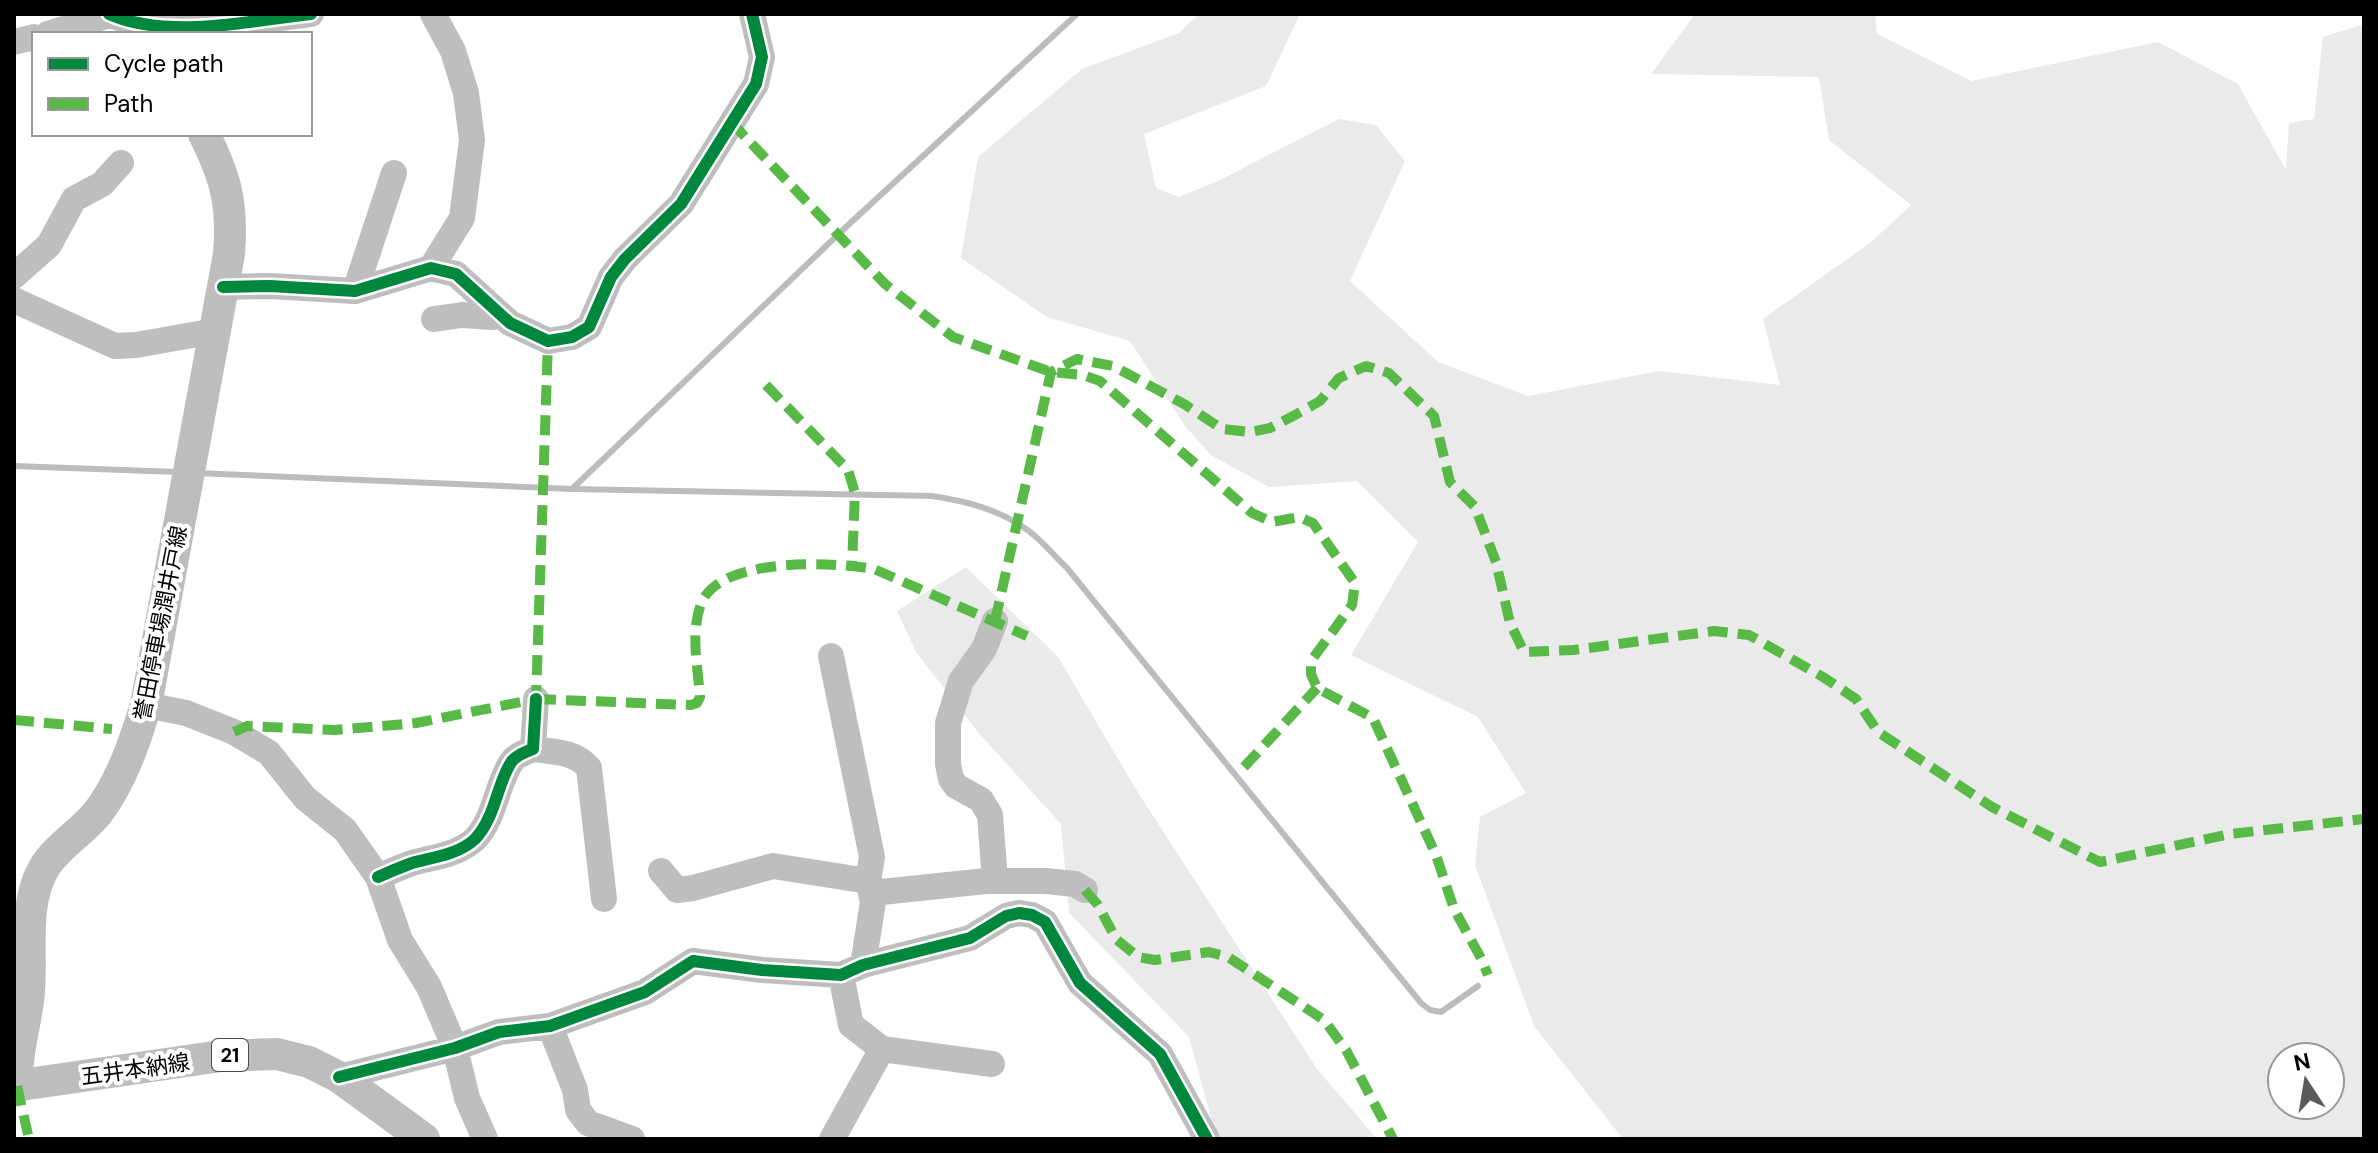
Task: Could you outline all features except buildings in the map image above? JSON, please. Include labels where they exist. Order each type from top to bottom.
[{"type":"main road","name":"誉田停車場潤井戸線","points":[[15,1086],[28,1001],[29,936],[35,887],[53,854],[73,839],[100,810],[134,745],[146,705],[231,229],[222,169],[205,136]]},
{"type":"main road","name":"五井本納線","points":[[15,1086],[254,1053],[277,1054],[309,1062],[339,1077],[424,1139]]},
{"type":"street","points":[[54,32],[109,14],[130,22],[192,25],[311,14]]},
{"type":"street","points":[[431,268],[462,218],[472,140],[466,93],[453,51],[433,14]]},
{"type":"street","points":[[223,287],[270,286],[355,291],[431,268],[456,274],[510,323],[548,341],[572,337],[589,327],[611,277],[625,259],[681,204],[756,84],[762,57],[752,14]]},
{"type":"street","points":[[14,276],[49,245],[74,199],[102,184],[121,163]]},
{"type":"street","points":[[355,291],[394,173]]},
{"type":"street","points":[[14,300],[115,346],[215,331]]},
{"type":"street","points":[[434,319],[462,315],[493,317],[498,312]]},
{"type":"street","points":[[990,926],[990,815],[981,800],[956,786],[951,779],[948,723],[961,681],[984,649],[995,621]]},
{"type":"street","points":[[831,656],[872,857],[870,887],[852,970],[851,1025],[882,1049],[992,1064]]},
{"type":"street","points":[[533,749],[536,699]]},
{"type":"street","points":[[146,705],[198,718],[234,732],[269,753],[305,798],[345,830],[378,877],[400,940],[429,987],[455,1048],[467,1098],[485,1139]]},
{"type":"street","points":[[378,877],[467,846],[478,836],[489,817],[511,763],[519,754],[533,749],[574,755],[589,768],[604,899]]},
{"type":"street","points":[[661,871],[677,890],[773,866],[870,887],[990,881],[1075,884],[1085,890]]},
{"type":"street","points":[[339,1077],[455,1048],[499,1032],[550,1026],[645,992],[693,961],[762,970],[852,970],[970,938],[1006,916],[1019,913],[1045,922],[1080,983],[1160,1054],[1207,1139]]},
{"type":"street","points":[[550,1026],[575,1090],[578,1110],[588,1123],[632,1139]]},
{"type":"street","points":[[832,1139],[882,1049]]},
{"type":"shaded area","points":[[1199,14],[1300,14],[1266,86],[1144,134],[1156,188],[1179,197],[1218,181],[1339,119],[1376,125],[1405,161],[1350,281],[1438,362],[1528,396],[1659,371],[1780,385],[1763,319],[1870,243],[1911,205],[1829,140],[1819,77],[1651,74],[1695,14],[1875,14],[1877,34],[1971,81],[2158,42],[2238,84],[2286,170],[2289,123],[2314,119],[2323,37],[2364,24],[2364,1139],[1623,1139],[1534,1026],[1475,865],[1480,817],[1526,793],[1478,717],[1351,655],[1418,542],[1357,481],[1269,487],[1211,455],[1185,426],[1130,341],[1047,317],[961,258],[978,157],[1082,69],[1179,33]]},
{"type":"shaded area","points":[[966,567],[1058,657],[1137,791],[1317,1069],[1377,1139],[1217,1139],[1189,1037],[1069,913],[1061,824],[977,731],[916,652],[897,611]]},
{"type":"waterway","points":[[197,473],[572,489],[846,227],[1077,14]]},
{"type":"waterway","points":[[14,466],[178,472]]},
{"type":"waterway","points":[[574,489],[932,496],[981,507],[1015,522],[1037,538],[1067,568],[1421,1003],[1430,1010],[1441,1012],[1478,986]]},
{"type":"marked path","points":[[731,122],[885,284],[953,337],[1051,372],[1083,375],[1100,381],[1252,513],[1272,522],[1299,517],[1313,523],[1355,583],[1352,605],[1311,661],[1311,674],[1317,688],[1373,718],[1436,855],[1454,909],[1488,975]]},
{"type":"marked path","points":[[234,732],[247,726],[335,730],[416,723],[536,699],[548,341]]},
{"type":"marked path","points":[[995,621],[1051,372],[1077,359],[1113,366],[1184,404],[1222,429],[1250,432],[1270,428],[1320,401],[1339,378],[1366,366],[1389,373],[1434,416],[1450,482],[1475,507],[1496,562],[1510,623],[1524,652],[1574,650],[1714,631],[1749,635],[1856,699],[1878,732],[1992,807],[2100,862],[2230,834],[2364,819]]},
{"type":"marked path","points":[[766,385],[848,470],[855,493],[852,565]]},
{"type":"marked path","points":[[536,699],[697,703],[700,697],[695,638],[701,604],[712,588],[730,577],[779,566],[806,564],[874,569],[1027,636]]},
{"type":"marked path","points":[[1244,767],[1317,688]]},
{"type":"marked path","points":[[14,720],[112,729]]},
{"type":"marked path","points":[[1085,890],[1098,905],[1116,939],[1138,957],[1155,960],[1209,952],[1228,957],[1324,1020],[1346,1050],[1393,1139]]},
{"type":"marked path","points":[[17,1086],[29,1139]]},
{"type":"cycle path","points":[[109,14],[132,22],[182,27],[311,14]]},
{"type":"cycle path","points":[[223,287],[270,286],[355,291],[431,268],[456,274],[510,323],[548,341],[572,337],[589,327],[611,277],[625,259],[681,204],[756,84],[762,57],[752,14]]},
{"type":"cycle path","points":[[378,877],[412,863],[453,852],[475,839],[488,820],[512,761],[533,749],[536,699]]},
{"type":"cycle path","points":[[339,1077],[455,1048],[499,1032],[550,1026],[645,992],[693,961],[762,970],[841,975],[863,965],[970,938],[1006,916],[1019,913],[1045,922],[1080,983],[1160,1054],[1207,1139]]}]
